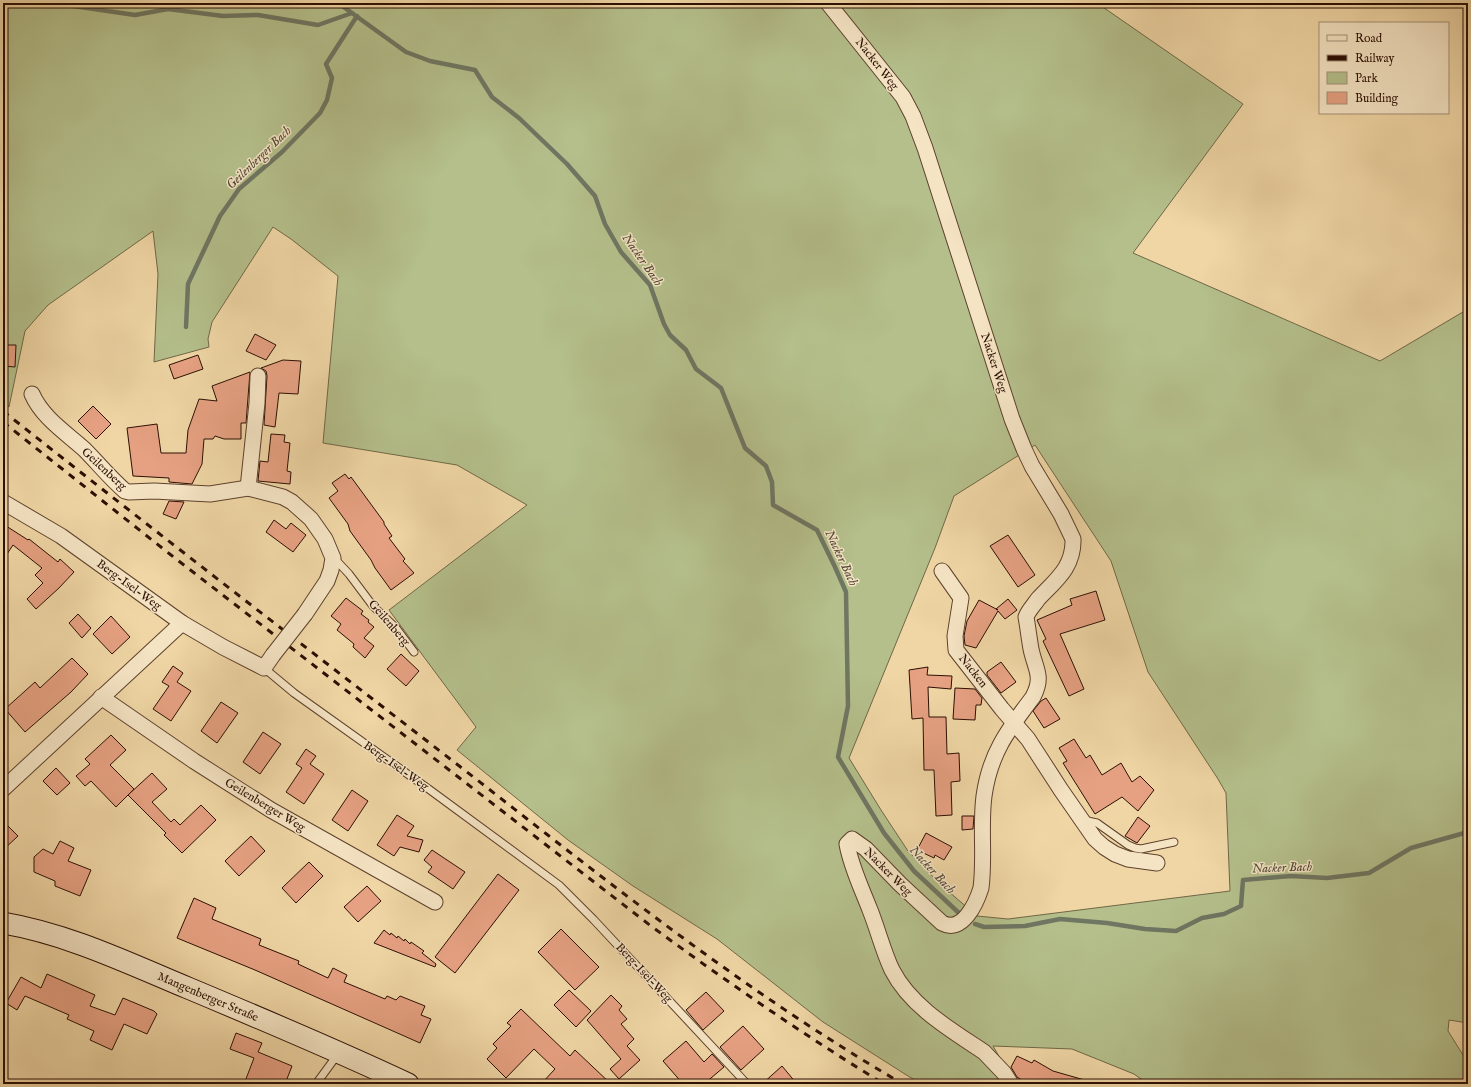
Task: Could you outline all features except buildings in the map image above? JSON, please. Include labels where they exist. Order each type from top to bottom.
[{"type":"main road","name":"Mangenberger Straße","points":[[3,923],[31,928],[88,946],[339,1052],[408,1084]]},
{"type":"street","name":"Nacker Weg","points":[[828,3],[903,98],[912,116],[925,148],[1012,418],[1024,449],[1073,539],[1073,553],[1070,562],[1065,570],[1027,614],[1026,618],[1031,650],[1038,671],[1039,681],[1033,697],[1014,722],[995,754],[990,767],[984,797],[981,882],[979,895],[969,913],[959,924],[950,926],[939,921],[866,849],[852,839],[848,844],[852,863],[886,956],[897,978],[907,992],[925,1009],[993,1060],[1012,1084]]},
{"type":"street","points":[[248,488],[257,403],[258,376]]},
{"type":"street","name":"Geilenberg","points":[[32,394],[43,413],[85,450],[125,491],[210,494],[248,488],[283,497],[292,502],[311,519],[325,539],[333,558]]},
{"type":"street","name":"Berg-Isel-Weg","points":[[3,502],[61,536],[182,623],[223,647],[264,668]]},
{"type":"street","points":[[264,668],[305,614],[327,581],[333,558]]},
{"type":"street","name":"Nacken","points":[[942,571],[961,598],[955,636],[956,650],[1014,722]]},
{"type":"street","points":[[3,789],[182,623]]},
{"type":"street","name":"Geilenberger Weg","points":[[101,697],[194,761],[271,810],[435,902]]},
{"type":"street","points":[[1014,722],[1038,753],[1100,844],[1115,854],[1157,863]]},
{"type":"lane","name":"Geilenberg","points":[[333,558],[350,574],[373,606],[396,628],[414,652]]},
{"type":"lane","name":"Berg-Isel-Weg","points":[[264,668],[294,694],[430,790],[559,885],[590,915],[747,1084]]},
{"type":"lane","points":[[1082,819],[1097,823],[1128,845],[1135,848],[1141,849],[1174,842]]},
{"type":"lane","points":[[316,1084],[339,1052]]},
{"type":"green space","points":[[3,3],[1097,3],[1243,104],[1133,253],[1380,361],[1468,309],[1468,1023],[1449,1020],[1448,1031],[1468,1063],[1468,1084],[1148,1084],[1134,1074],[1072,1049],[993,1046],[1015,1084],[922,1084],[823,1022],[717,939],[633,886],[568,840],[457,750],[476,727],[389,610],[527,505],[457,465],[323,443],[338,276],[291,239],[273,227],[212,322],[208,339],[209,347],[154,362],[158,274],[153,231],[48,305],[25,331],[9,407],[3,402]],"holes":[[[1035,445],[1111,561],[1148,672],[1226,793],[1230,891],[1008,919],[977,916],[940,884],[908,851],[849,758],[935,548],[954,496]]]},
{"type":"waterway","points":[[53,3],[135,15],[168,9],[223,16],[258,15],[318,25],[352,13]]},
{"type":"waterway","name":"Nacker Bach","points":[[338,3],[406,52],[430,61],[475,70],[492,97],[519,118],[567,164],[595,196],[605,224],[621,252],[650,285],[664,324],[670,335],[686,350],[696,369],[721,388],[745,448],[766,466],[772,482],[773,505],[817,530],[846,592],[848,706],[838,757],[884,833],[914,871],[960,914]]},
{"type":"waterway","name":"Geilenberger Bach","points":[[186,327],[188,284],[220,216],[239,189],[282,152],[320,113],[327,100],[332,78],[326,64],[357,16]]},
{"type":"waterway","name":"Nacker Bach","points":[[975,924],[984,927],[1025,926],[1060,919],[1107,923],[1145,929],[1176,931],[1202,918],[1224,914],[1241,906],[1243,880],[1291,876],[1327,878],[1369,873],[1411,848],[1468,832]]},
{"type":"railway","points":[[3,411],[680,936],[789,1013],[903,1084]]},
{"type":"railway","points":[[3,422],[171,555],[651,926],[766,1008],[884,1084]]}]
